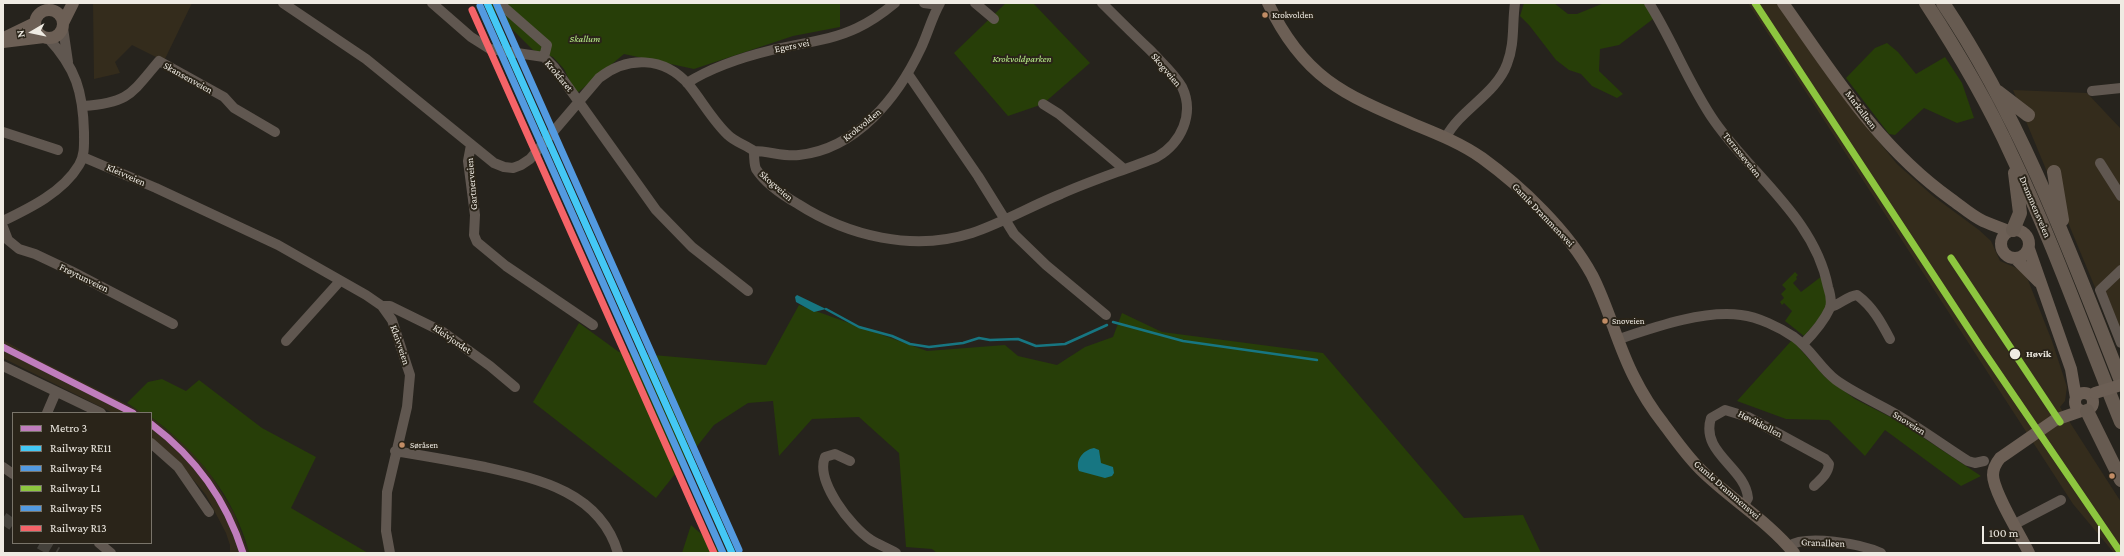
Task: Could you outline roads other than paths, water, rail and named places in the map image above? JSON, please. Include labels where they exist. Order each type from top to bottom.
[{"type":"highway","name":"Drammensveien","points":[[1926,3],[1985,101],[2012,155],[2051,245],[2121,422]]},
{"type":"highway","name":"Drammensveien","points":[[1943,3],[1996,91],[2036,171],[2121,381]]},
{"type":"highway","points":[[1996,91],[2028,115]]},
{"type":"highway","points":[[2011,230],[2020,213],[2012,155]]},
{"type":"highway","points":[[2054,172],[2064,241]]},
{"type":"highway","points":[[2084,403],[2121,480]]},
{"type":"main road","points":[[3,42],[57,36],[73,3]]},
{"type":"main road","name":"Gamle Drammensvei","points":[[1268,3],[1283,32],[1297,52],[1327,80],[1360,100],[1446,137],[1469,149],[1494,167],[1533,202],[1569,240],[1591,274],[1620,339],[1638,385],[1674,438],[1701,470],[1744,505],[1792,549]]},
{"type":"main road","name":"Markalleen","points":[[1783,3],[1881,137],[1918,174],[1983,221]]},
{"type":"main road","points":[[3,39],[35,23],[40,13],[51,6],[60,14],[63,25]]},
{"type":"main road","points":[[35,23],[37,32],[46,38]]},
{"type":"main road","points":[[1983,221],[2011,230],[2021,231],[2027,236],[2029,249],[2038,271],[2040,284],[2084,403]]},
{"type":"main road","points":[[1983,221],[2001,243],[2005,254],[2016,259],[2040,284]]},
{"type":"main road","points":[[2001,243],[2003,236],[2011,230]]},
{"type":"main road","points":[[2016,259],[2024,256],[2029,249]]},
{"type":"main road","points":[[2029,553],[1994,482],[1993,472],[1989,464],[2055,420],[2084,403],[2121,385]]},
{"type":"main road","points":[[2084,403],[2121,389]]},
{"type":"street","name":"Gartnerveien","points":[[283,3],[366,59],[409,92],[470,145],[468,161],[475,215],[474,235],[478,242],[506,266],[594,325]]},
{"type":"street","name":"Krokfaret","points":[[432,3],[471,37],[490,49],[544,57],[554,67],[580,101]]},
{"type":"street","points":[[499,3],[547,46],[544,57]]},
{"type":"street","name":"Egers vei","points":[[687,83],[698,76],[734,62],[772,50],[837,36],[857,28],[895,3]]},
{"type":"street","points":[[924,3],[940,4]]},
{"type":"street","points":[[975,3],[994,19]]},
{"type":"street","name":"Skogveien","points":[[754,151],[757,169],[783,194],[830,222],[862,233],[900,240],[932,240],[972,233],[1063,193],[1157,157],[1168,151],[1182,134],[1185,122],[1185,97],[1174,76],[1102,3]]},
{"type":"street","points":[[1446,137],[1454,125],[1502,76],[1510,54],[1514,30],[1515,3]]},
{"type":"street","name":"Terrasseveien","points":[[1649,3],[1714,121],[1739,153],[1786,206],[1814,244],[1827,279],[1830,307]]},
{"type":"street","name":"Krokvolden","points":[[754,151],[800,155],[821,151],[852,135],[880,111],[908,74],[922,47],[940,4]]},
{"type":"street","points":[[3,220],[50,194],[71,176],[83,157],[83,106],[79,86],[68,62],[63,25]]},
{"type":"street","points":[[46,38],[68,62]]},
{"type":"street","name":"Skansenveien","points":[[83,106],[123,99],[131,94],[159,61],[224,97],[234,108],[275,132]]},
{"type":"street","points":[[470,145],[494,163],[504,167],[513,168],[521,165],[539,150],[599,78],[611,69],[630,63],[657,65],[667,69],[687,83],[729,136],[754,151]]},
{"type":"street","points":[[908,74],[978,176],[1014,234],[1046,265],[1106,315]]},
{"type":"street","points":[[2092,91],[2121,88]]},
{"type":"street","points":[[580,101],[656,210],[670,226],[706,260],[748,291]]},
{"type":"street","points":[[1043,104],[1059,114],[1124,169]]},
{"type":"street","points":[[3,132],[58,150]]},
{"type":"street","name":"Kleivveien","points":[[83,157],[156,188],[278,245],[340,281],[366,294],[382,306],[392,320],[410,375],[407,407],[395,451],[387,492],[386,531],[390,553]]},
{"type":"street","points":[[2100,163],[2121,196]]},
{"type":"street","name":"Frøytunveien","points":[[3,227],[8,240],[19,249],[36,254],[173,324]]},
{"type":"street","points":[[2121,270],[2100,290],[2121,343]]},
{"type":"street","points":[[286,340],[340,281]]},
{"type":"street","points":[[1804,344],[1813,334],[1830,307],[1857,295],[1867,302],[1879,317],[1890,339]]},
{"type":"street","name":"Kleivjordet","points":[[382,306],[390,306],[443,332],[490,366],[515,387]]},
{"type":"street","name":"Snoveien","points":[[1620,339],[1647,330],[1694,319],[1730,314],[1742,315],[1760,320],[1784,331],[1804,344],[1828,373],[1844,386],[1894,413],[1968,461],[1989,464]]},
{"type":"street","points":[[3,366],[99,412]]},
{"type":"street","points":[[47,412],[56,392]]},
{"type":"street","name":"Høvikkollen","points":[[1744,505],[1748,498],[1744,486],[1723,459],[1709,435],[1711,418],[1725,410],[1748,417],[1825,459],[1829,464],[1829,468],[1826,474],[1814,486]]},
{"type":"street","points":[[152,444],[178,467],[209,512]]},
{"type":"street","points":[[395,451],[515,474],[556,486],[582,502],[595,514],[606,527],[618,553]]},
{"type":"street","points":[[850,461],[835,454],[825,457],[822,468],[831,491],[838,505],[859,530],[871,540],[896,553]]},
{"type":"street","points":[[3,467],[12,473]]},
{"type":"street","points":[[2015,524],[2061,500]]},
{"type":"street","name":"Granalleen","points":[[1792,549],[1802,540],[1856,544],[1881,553]]},
{"type":"street","points":[[100,544],[111,553]]},
{"type":"water","points":[[797,295],[826,309],[814,312],[796,302],[795,297]]},
{"type":"water","points":[[1094,448],[1099,450],[1101,463],[1113,467],[1114,473],[1112,476],[1105,478],[1079,471],[1079,459],[1083,453]]},
{"type":"waterway","points":[[826,309],[859,327],[892,336],[910,344],[929,347],[963,343],[979,338],[990,340],[1018,339],[1036,346],[1065,344],[1107,325]]},
{"type":"waterway","points":[[1113,322],[1183,341],[1317,360]]},
{"type":"tunnel","points":[[3,518],[12,524]]},
{"type":"tunnel","points":[[42,544],[57,553]]},
{"type":"metro line","name":"3","points":[[3,347],[131,412]]},
{"type":"metro line","name":"3","points":[[152,425],[182,451],[208,481],[228,515],[243,553]]},
{"type":"rail line","name":"RE11","points":[[487,3],[732,553]]},
{"type":"rail line","name":"F5","points":[[496,3],[739,550]]},
{"type":"rail line","name":"L1","points":[[1755,3],[1980,346],[2121,553]]},
{"type":"rail line","name":"F4","points":[[480,6],[723,553]]},
{"type":"rail line","name":"R13","points":[[472,10],[714,553]]},
{"type":"rail line","name":"L1","points":[[1951,258],[2060,422]]},
{"type":"place","name":"Krokvolden","points":[[1265,15]]},
{"type":"place","name":"Snoveien","points":[[1605,321]]},
{"type":"place","name":"Høvik","points":[[2015,354]]},
{"type":"place","name":"Søråsen","points":[[402,445]]},
{"type":"park label","name":"Skallum","points":[[585,39]]},
{"type":"park label","name":"Krokvoldparken","points":[[1022,59]]}]
